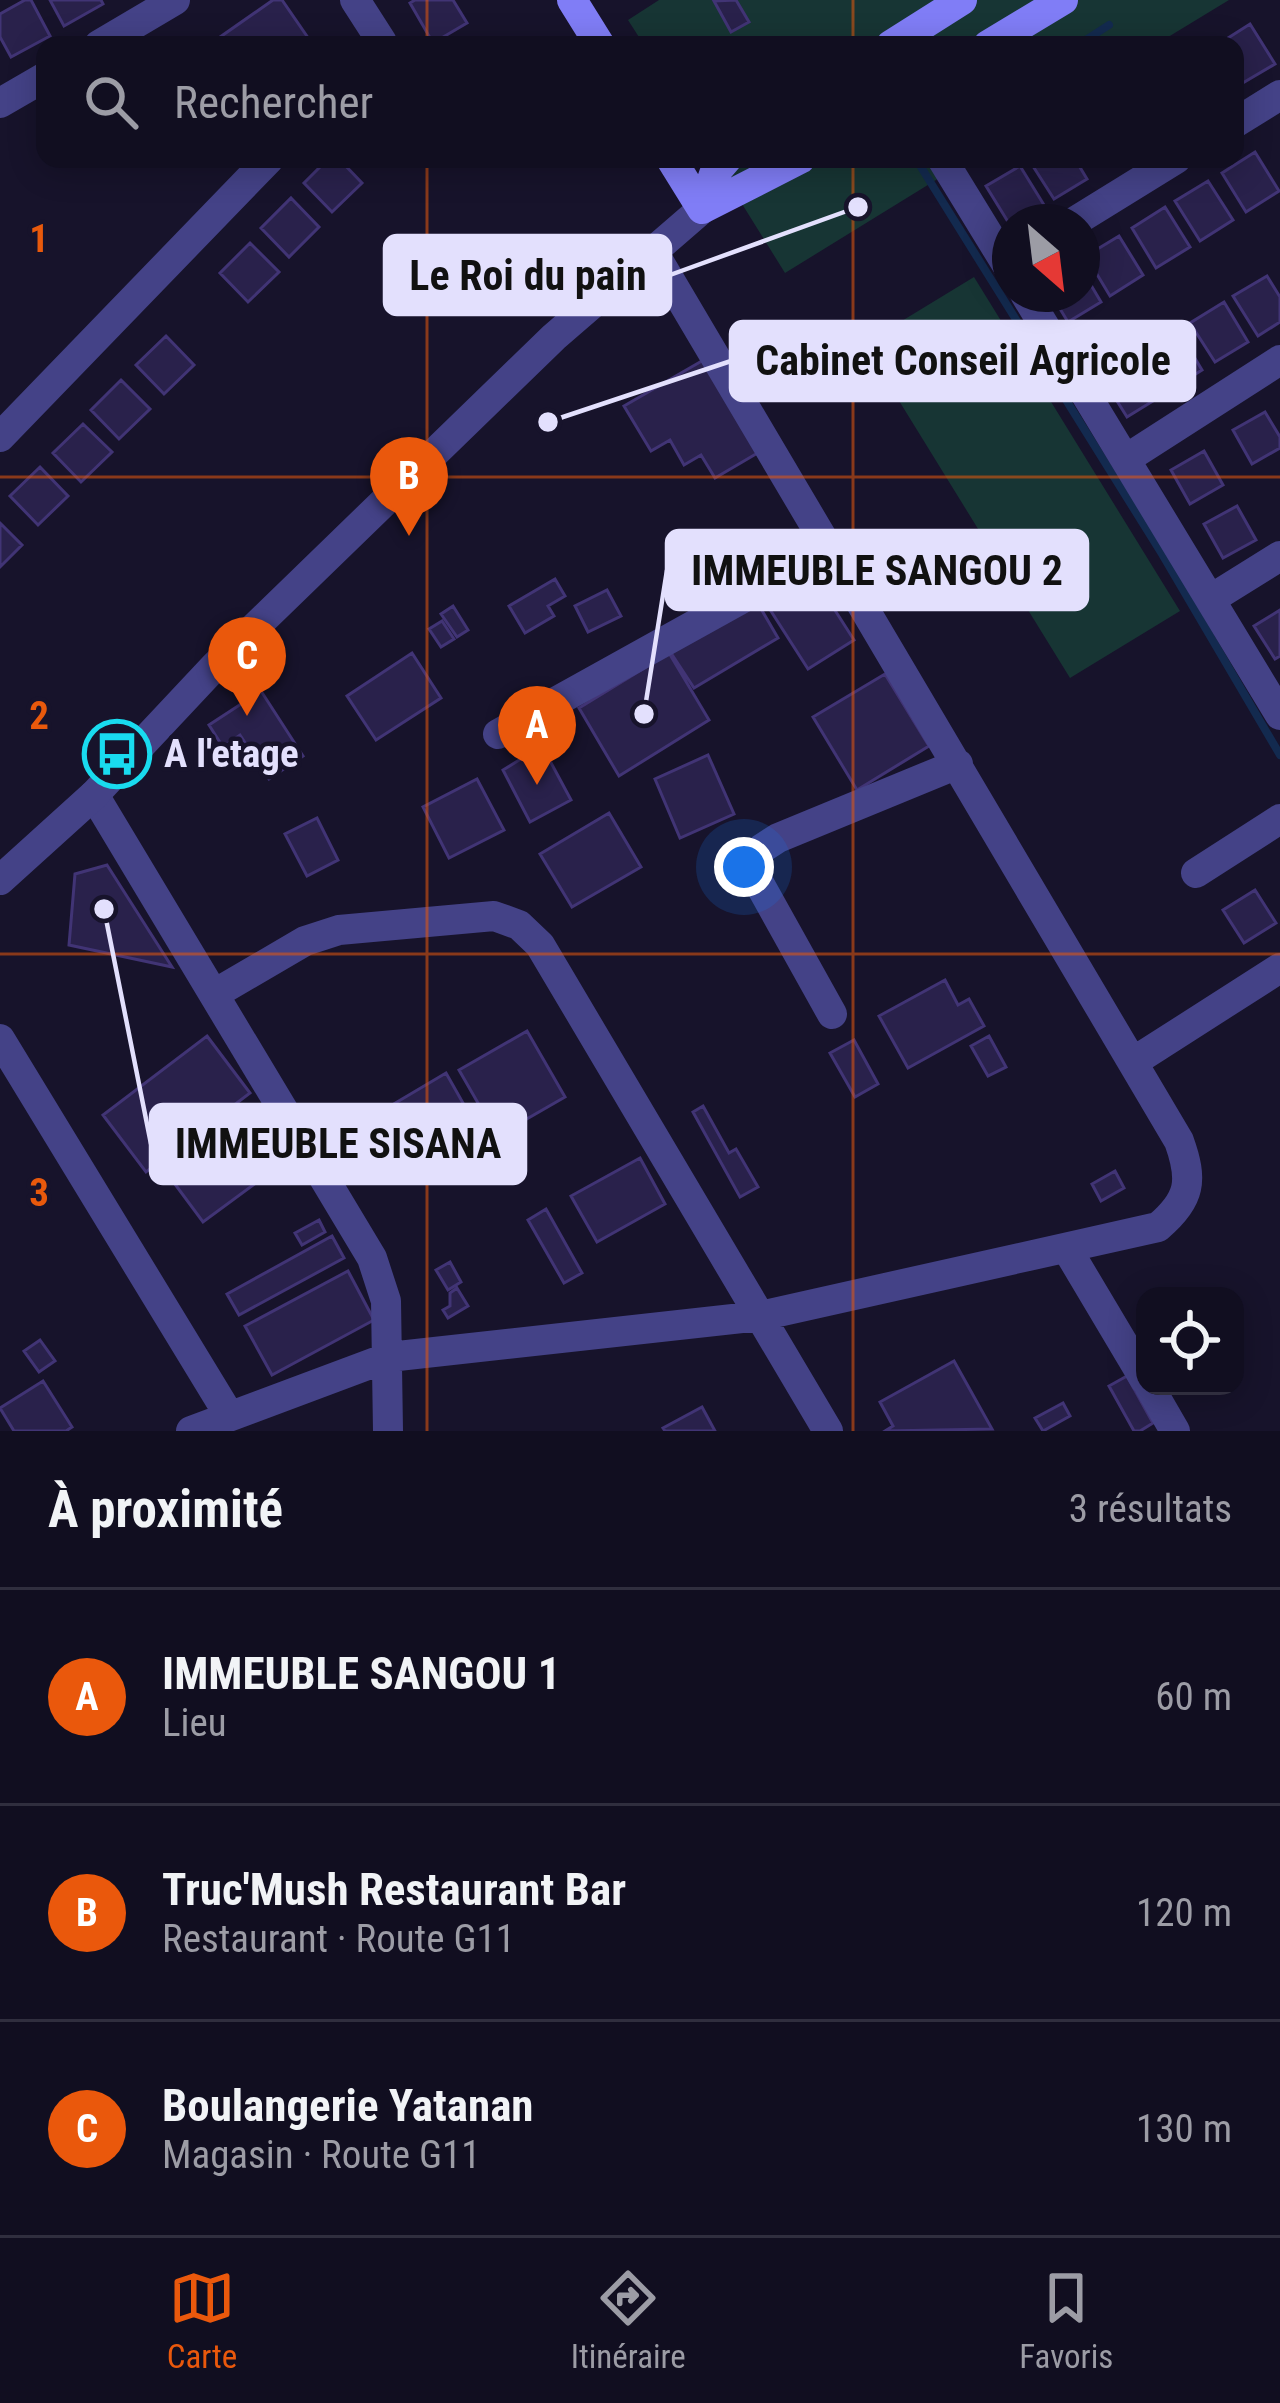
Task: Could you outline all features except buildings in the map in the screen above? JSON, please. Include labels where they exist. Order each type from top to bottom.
[{"type":"main road","points":[[572,0],[594,36]]},
{"type":"main road","points":[[905,36],[962,0]]},
{"type":"main road","points":[[1003,36],[1064,0]]},
{"type":"main road","points":[[677,168],[702,209]]},
{"type":"main road","points":[[702,209],[719,168]]},
{"type":"main road","points":[[702,209],[782,168]]},
{"type":"street","points":[[114,36],[175,0]]},
{"type":"street","points":[[355,0],[378,36]]},
{"type":"street","points":[[0,103],[36,82]]},
{"type":"street","points":[[1244,117],[1280,95]]},
{"type":"street","points":[[0,437],[260,168]]},
{"type":"street","points":[[948,168],[992,238]]},
{"type":"street","points":[[1100,206],[1161,168]]},
{"type":"street","points":[[0,880],[94,795],[215,666],[554,337],[702,209]]},
{"type":"street","points":[[191,1431],[388,1358],[760,1316],[1159,1227],[1180,1209],[1190,1172],[1179,1141],[652,250]]},
{"type":"street","points":[[1035,312],[1280,715]]},
{"type":"street","points":[[1126,459],[1280,360]]},
{"type":"street","points":[[499,734],[831,549]]},
{"type":"street","points":[[1210,599],[1280,556]]},
{"type":"street","points":[[832,1014],[759,883],[753,866],[760,849],[958,764]]},
{"type":"street","points":[[94,795],[372,1258],[386,1301],[388,1431]]},
{"type":"street","points":[[1196,873],[1280,819]]},
{"type":"street","points":[[216,993],[305,941],[339,930],[494,916],[519,925],[540,944],[828,1431]]},
{"type":"street","points":[[1133,1062],[1280,968]]},
{"type":"street","points":[[0,1039],[229,1415]]},
{"type":"street","points":[[1067,1249],[1136,1365]]},
{"type":"street","points":[[1154,1395],[1175,1431]]},
{"type":"green space","points":[[659,0],[1229,0],[1170,36],[638,36],[628,20]]},
{"type":"green space","points":[[720,168],[955,168],[785,273]]},
{"type":"green space","points":[[974,277],[1180,611],[1070,678],[864,344]]},
{"type":"waterway","points":[[1092,36],[1109,25]]},
{"type":"waterway","points":[[922,168],[1162,554],[1280,755]]},
{"type":"place","name":"Le Roi du pain","points":[[858,207]]},
{"type":"place","name":"Cabinet Conseil Agricole","points":[[548,422]]},
{"type":"place","name":"Truc'Mush Restaurant Bar","points":[[409,536]]},
{"type":"place","name":"IMMEUBLE SANGOU 2","points":[[644,714]]},
{"type":"place","name":"Boulangerie Yatanan","points":[[247,716]]},
{"type":"place","name":"A l'etage","points":[[117,754]]},
{"type":"place","name":"IMMEUBLE SANGOU 1","points":[[537,785]]},
{"type":"place","name":"IMMEUBLE SISANA","points":[[104,909]]}]
